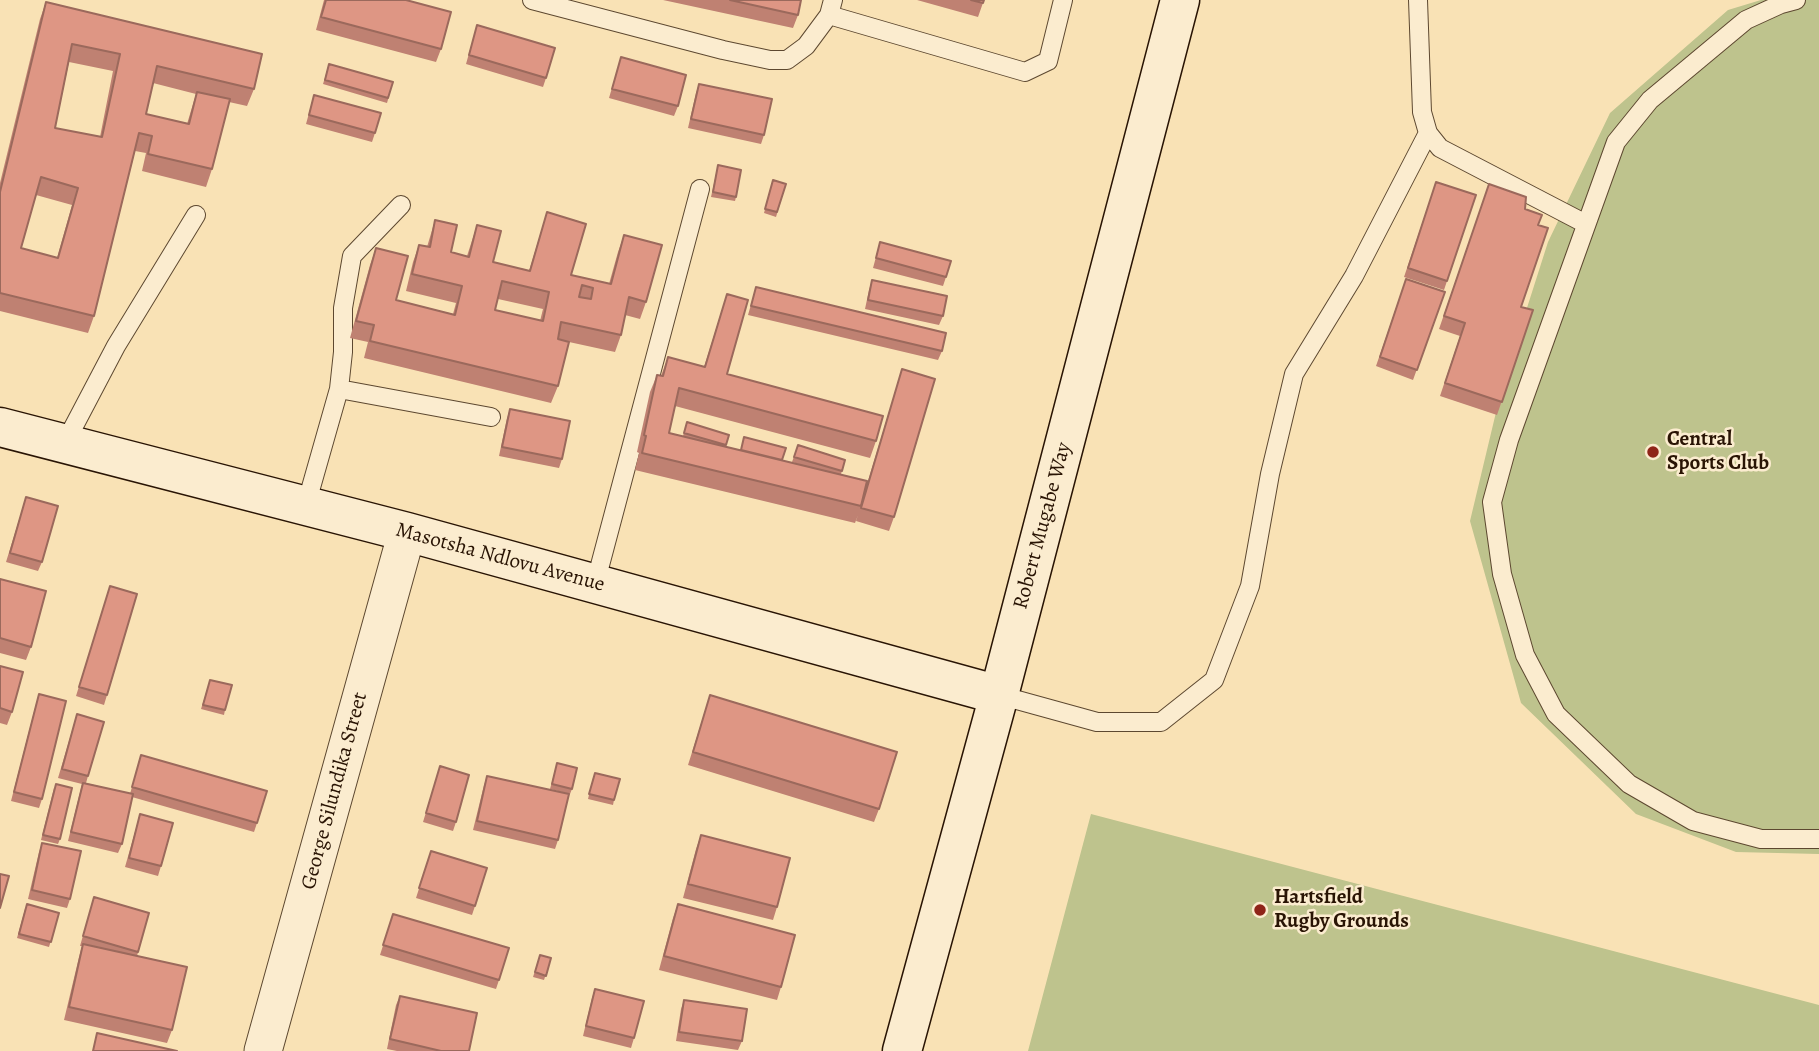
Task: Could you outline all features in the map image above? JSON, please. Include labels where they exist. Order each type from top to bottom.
[{"type":"main road","name":"Robert Mugabe Way","points":[[902,1051],[999,695],[1180,0]]},
{"type":"main road","name":"Masotsha Ndlovu Avenue","points":[[0,427],[407,532],[999,695]]},
{"type":"street","name":"George Silundika Street","points":[[263,1051],[407,532]]},
{"type":"lane","points":[[532,0],[770,60],[788,60],[806,46],[831,8],[1025,72],[1048,61],[1063,0]]},
{"type":"lane","points":[[1418,0],[1422,112],[1428,133],[1440,148],[1586,224]]},
{"type":"lane","points":[[1796,0],[1746,20],[1650,100],[1616,142],[1509,440],[1492,502],[1502,574],[1525,655],[1556,714],[1629,784],[1693,821],[1761,839],[1819,839]]},
{"type":"lane","points":[[999,695],[1097,722],[1161,722],[1214,680],[1250,586],[1270,474],[1294,374],[1354,276],[1428,133]]},
{"type":"lane","points":[[595,584],[700,189]]},
{"type":"lane","points":[[306,505],[339,389],[343,352],[343,308],[352,257],[401,205]]},
{"type":"lane","points":[[65,443],[116,346],[196,215]]},
{"type":"lane","points":[[339,389],[491,417]]},
{"type":"green space","name":"Central Sports Club","points":[[1761,0],[1819,0],[1819,854],[1736,852],[1636,814],[1521,703],[1470,521],[1503,383],[1548,242],[1610,113],[1728,10]]},
{"type":"green space","name":"Hartsfield Rugby Grounds","points":[[1091,814],[1819,1005],[1819,1051],[1028,1051]]},
{"type":"building","points":[[326,0],[406,0],[451,12],[441,49],[321,17]]},
{"type":"building","points":[[730,0],[801,0],[798,15]]},
{"type":"building","points":[[46,2],[262,54],[254,89],[157,66],[146,114],[189,124],[197,92],[230,99],[212,169],[148,154],[152,136],[139,133],[94,316],[0,293],[0,192]],"holes":[[[72,44],[120,54],[102,137],[55,128]],[[41,177],[78,188],[58,258],[21,248]]]},
{"type":"building","points":[[477,25],[555,48],[546,78],[469,55]]},
{"type":"building","points":[[621,57],[686,75],[678,106],[612,89]]},
{"type":"building","points":[[329,64],[393,82],[388,98],[325,80]]},
{"type":"building","points":[[699,84],[772,99],[764,135],[691,119]]},
{"type":"building","points":[[314,95],[381,113],[375,133],[309,115]]},
{"type":"building","points":[[718,165],[741,170],[736,197],[713,192]]},
{"type":"building","points":[[773,180],[786,184],[777,212],[765,209]]},
{"type":"building","points":[[1436,182],[1476,195],[1447,281],[1408,268]]},
{"type":"building","points":[[1489,184],[1526,197],[1525,209],[1542,215],[1538,225],[1548,228],[1521,307],[1533,310],[1502,402],[1445,383],[1465,323],[1444,316]]},
{"type":"building","points":[[547,212],[586,224],[571,275],[611,284],[624,235],[662,245],[646,302],[629,297],[621,335],[561,322],[558,339],[569,342],[558,386],[370,341],[374,325],[356,321],[376,248],[408,256],[396,300],[455,315],[462,286],[412,274],[419,245],[430,247],[435,220],[457,225],[451,252],[469,257],[477,225],[501,231],[493,262],[530,271]],"holes":[[[502,281],[549,292],[543,321],[495,310]],[[582,285],[593,288],[591,299],[579,297]]]},
{"type":"building","points":[[880,242],[951,261],[946,277],[876,258]]},
{"type":"building","points":[[1406,279],[1445,292],[1417,370],[1380,357]]},
{"type":"building","points":[[872,280],[947,296],[943,316],[868,300]]},
{"type":"building","points":[[756,287],[946,333],[942,351],[751,306]]},
{"type":"building","points":[[727,294],[748,300],[727,374],[883,416],[876,441],[679,388],[669,433],[867,481],[861,506],[642,453],[657,375],[663,376],[668,357],[705,367]]},
{"type":"building","points":[[902,369],[935,379],[894,517],[861,508]]},
{"type":"building","points":[[510,409],[570,421],[562,459],[502,447]]},
{"type":"building","points":[[687,422],[729,435],[726,445],[684,433]]},
{"type":"building","points":[[744,437],[786,448],[782,460],[741,450]]},
{"type":"building","points":[[798,445],[845,460],[842,471],[794,457]]},
{"type":"building","points":[[26,497],[58,506],[42,562],[10,553]]},
{"type":"building","points":[[0,579],[46,591],[31,647],[0,638]]},
{"type":"building","points":[[110,586],[137,594],[107,695],[79,687]]},
{"type":"building","points":[[0,666],[23,672],[12,712],[0,708]]},
{"type":"building","points":[[210,680],[232,685],[225,710],[203,705]]},
{"type":"building","points":[[39,694],[66,701],[42,799],[14,792]]},
{"type":"building","points":[[710,695],[897,752],[879,809],[693,752]]},
{"type":"building","points":[[77,714],[104,722],[88,776],[62,769]]},
{"type":"building","points":[[141,755],[267,791],[257,823],[132,787]]},
{"type":"building","points":[[557,763],[577,768],[572,789],[552,784]]},
{"type":"building","points":[[440,766],[469,775],[456,822],[426,813]]},
{"type":"building","points":[[595,773],[620,779],[614,800],[589,794]]},
{"type":"building","points":[[487,776],[569,794],[558,840],[477,821]]},
{"type":"building","points":[[83,783],[133,794],[122,844],[71,832]]},
{"type":"building","points":[[56,784],[72,788],[60,839],[43,835]]},
{"type":"building","points":[[140,814],[173,823],[161,866],[129,858]]},
{"type":"building","points":[[701,835],[790,858],[777,907],[688,884]]},
{"type":"building","points":[[42,843],[81,851],[70,899],[32,890]]},
{"type":"building","points":[[431,851],[487,868],[475,906],[419,888]]},
{"type":"building","points":[[0,874],[9,876],[0,908]]},
{"type":"building","points":[[94,897],[149,913],[138,952],[83,936]]},
{"type":"building","points":[[27,904],[59,913],[51,942],[19,934]]},
{"type":"building","points":[[678,904],[795,935],[781,987],[664,956]]},
{"type":"building","points":[[393,914],[509,948],[499,980],[383,945]]},
{"type":"building","points":[[83,944],[187,967],[172,1030],[69,1007]]},
{"type":"building","points":[[540,955],[551,958],[546,976],[535,972]]},
{"type":"building","points":[[595,989],[644,1001],[634,1038],[586,1026]]},
{"type":"building","points":[[400,996],[477,1013],[469,1051],[441,1051],[390,1039]]},
{"type":"building","points":[[684,1000],[747,1009],[742,1041],[679,1032]]},
{"type":"building","points":[[97,1033],[177,1051],[93,1051]]},
{"type":"place","name":"Central Sports Club","points":[[1653,452]]},
{"type":"place","name":"Hartsfield Rugby Grounds","points":[[1260,910]]}]
